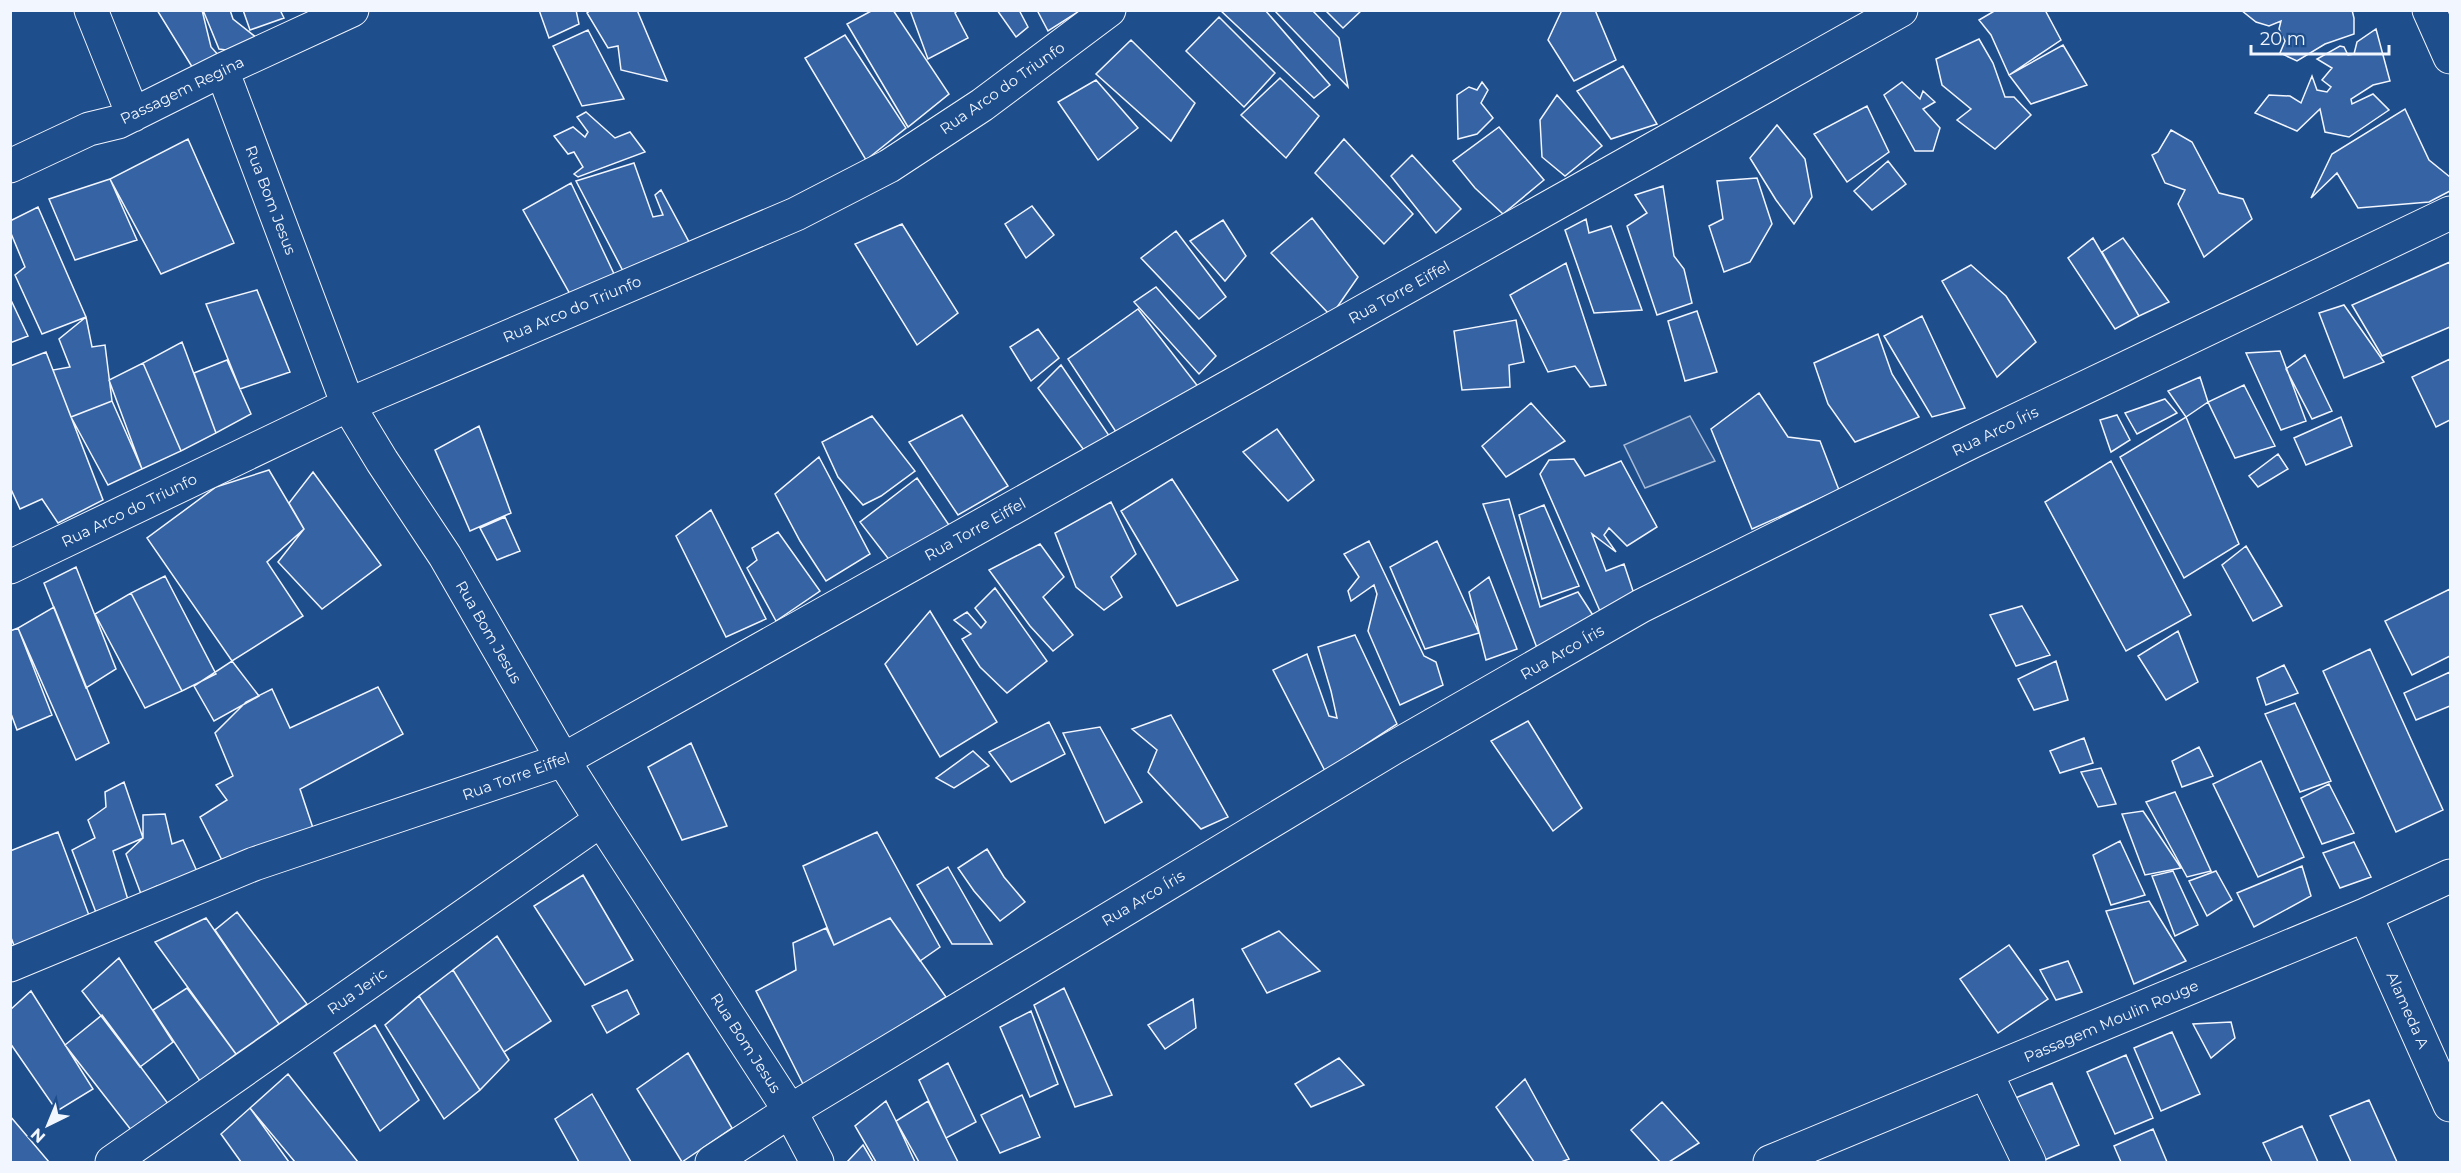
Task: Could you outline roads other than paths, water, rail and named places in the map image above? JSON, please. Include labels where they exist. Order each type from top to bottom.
[{"type":"street","points":[[91,10],[133,115]]},
{"type":"street","name":"Passagem Regina","points":[[10,166],[89,129],[118,122],[222,70],[352,10]]},
{"type":"street","name":"Rua Arco do Triunfo","points":[[10,567],[348,405],[796,214],[878,171],[982,105],[1109,10]]},
{"type":"street","name":"Rua Torre Eiffel","points":[[10,964],[254,864],[563,760],[1901,10]]},
{"type":"street","points":[[2429,10],[2451,57]]},
{"type":"street","name":"Rua Bom Jesus","points":[[222,70],[348,405],[445,556],[563,760],[790,1111],[817,1162]]},
{"type":"street","name":"Rua Arco Íris","points":[[712,1162],[790,1111],[1394,748],[1641,606],[1971,442],[2451,213]]},
{"type":"street","name":"Rua Jeric","points":[[112,1162],[601,820]]},
{"type":"street","name":"Passagem Moulin Rouge","points":[[1770,1162],[2365,915],[2451,876]]},
{"type":"street","name":"Alameda A","points":[[2365,915],[2451,1106]]},
{"type":"street","points":[[1986,1073],[2029,1162]]}]
